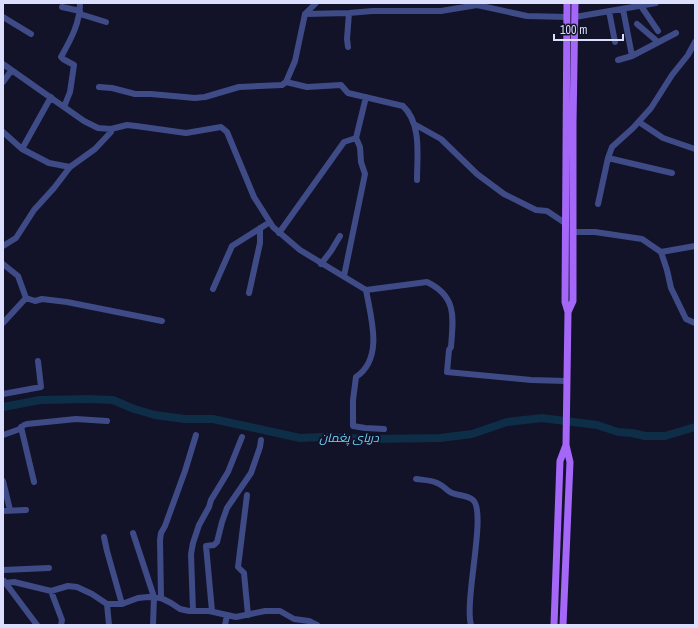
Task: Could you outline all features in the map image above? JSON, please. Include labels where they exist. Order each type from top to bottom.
[{"type":"main road","points":[[563,625],[570,462],[566,445],[568,312],[565,302],[567,3]]},
{"type":"main road","points":[[568,312],[573,301],[575,3]]},
{"type":"main road","points":[[567,41],[575,41]]},
{"type":"main road","points":[[554,625],[560,461],[566,445]]},
{"type":"street","points":[[64,107],[70,92],[74,65],[63,59],[62,56],[77,26],[80,3]]},
{"type":"street","points":[[99,87],[112,88],[135,94],[195,98],[205,97],[239,87],[282,85],[286,82],[295,61],[305,14],[316,3]]},
{"type":"street","points":[[612,3],[611,11],[615,42]]},
{"type":"street","points":[[575,17],[656,3]]},
{"type":"street","points":[[305,14],[372,11],[442,11],[477,4],[527,16],[567,17]]},
{"type":"street","points":[[641,6],[658,31]]},
{"type":"street","points":[[62,7],[106,22]]},
{"type":"street","points":[[623,9],[632,56]]},
{"type":"street","points":[[348,47],[347,39],[349,13]]},
{"type":"street","points":[[3,17],[31,34]]},
{"type":"street","points":[[637,24],[658,42]]},
{"type":"street","points":[[618,60],[632,56],[676,33]]},
{"type":"street","points":[[598,204],[608,158],[612,147],[639,122],[651,108],[672,75],[688,55],[695,42]]},
{"type":"street","points":[[3,64],[84,121],[98,128],[136,126],[186,133],[221,127],[227,132],[254,198],[273,227],[300,250],[366,290],[427,282],[436,286],[452,308],[453,318],[451,347],[449,350],[447,372],[531,380],[566,381]]},
{"type":"street","points":[[3,82],[11,71]]},
{"type":"street","points":[[286,82],[307,87],[341,85],[348,92],[366,98],[403,106],[408,111],[414,124],[417,146],[417,180]]},
{"type":"street","points":[[22,149],[51,97]]},
{"type":"street","points":[[344,276],[365,174],[361,162],[360,147],[356,138],[366,98]]},
{"type":"street","points":[[639,122],[663,138],[695,149]]},
{"type":"street","points":[[414,124],[441,139],[477,174],[504,194],[536,210],[547,211],[565,223]]},
{"type":"street","points":[[3,246],[16,238],[34,210],[54,188],[70,167],[98,146],[109,135],[111,128]]},
{"type":"street","points":[[3,132],[22,149],[49,163],[70,167]]},
{"type":"street","points":[[279,233],[344,142],[356,138]]},
{"type":"street","points":[[608,158],[672,173]]},
{"type":"street","points":[[213,289],[232,246],[270,222]]},
{"type":"street","points":[[249,293],[260,243],[260,228]]},
{"type":"street","points":[[574,232],[595,232],[642,239],[661,252],[671,288],[686,319],[695,322]]},
{"type":"street","points":[[321,264],[340,236]]},
{"type":"street","points":[[661,252],[695,246]]},
{"type":"street","points":[[3,264],[18,276],[26,298]]},
{"type":"street","points":[[366,290],[374,339],[369,362],[365,369],[356,377],[353,400],[353,426],[384,429]]},
{"type":"street","points":[[26,298],[35,301],[42,299],[67,302],[162,321]]},
{"type":"street","points":[[3,323],[26,298]]},
{"type":"street","points":[[3,394],[41,387],[38,361]]},
{"type":"street","points":[[3,435],[20,429],[27,424],[76,419],[107,421]]},
{"type":"street","points":[[21,427],[34,482]]},
{"type":"street","points":[[161,598],[161,533],[186,471],[196,435]]},
{"type":"street","points":[[193,611],[191,554],[193,543],[199,525],[209,508],[211,500],[228,472],[242,437]]},
{"type":"street","points":[[212,611],[206,546],[214,545],[217,542],[227,508],[251,473],[261,440]]},
{"type":"street","points":[[416,478],[437,483],[451,493],[463,495],[474,501],[478,510],[478,526],[469,601],[471,625]]},
{"type":"street","points":[[3,482],[10,510]]},
{"type":"street","points":[[247,495],[238,567],[244,573],[248,615]]},
{"type":"street","points":[[3,510],[26,510]]},
{"type":"street","points":[[133,533],[154,597],[153,625]]},
{"type":"street","points":[[104,537],[122,604]]},
{"type":"street","points":[[3,570],[49,568]]},
{"type":"street","points":[[4,582],[14,582],[51,591],[68,586],[77,587],[92,594],[107,604],[122,604],[138,598],[154,597],[161,598],[180,609],[212,611],[236,617],[264,611],[280,611],[294,619],[309,621],[317,625]]},
{"type":"street","points":[[4,582],[36,625]]},
{"type":"street","points":[[51,591],[62,620],[61,625]]},
{"type":"street","points":[[107,604],[108,625]]},
{"type":"street","points":[[225,625],[227,615]]},
{"type":"waterway","name":"دریای پغمان","points":[[3,407],[40,400],[113,400],[134,409],[155,415],[185,419],[213,419],[300,438],[440,438],[472,434],[507,422],[542,418],[597,425],[618,432],[645,436],[665,436],[695,427]]}]
